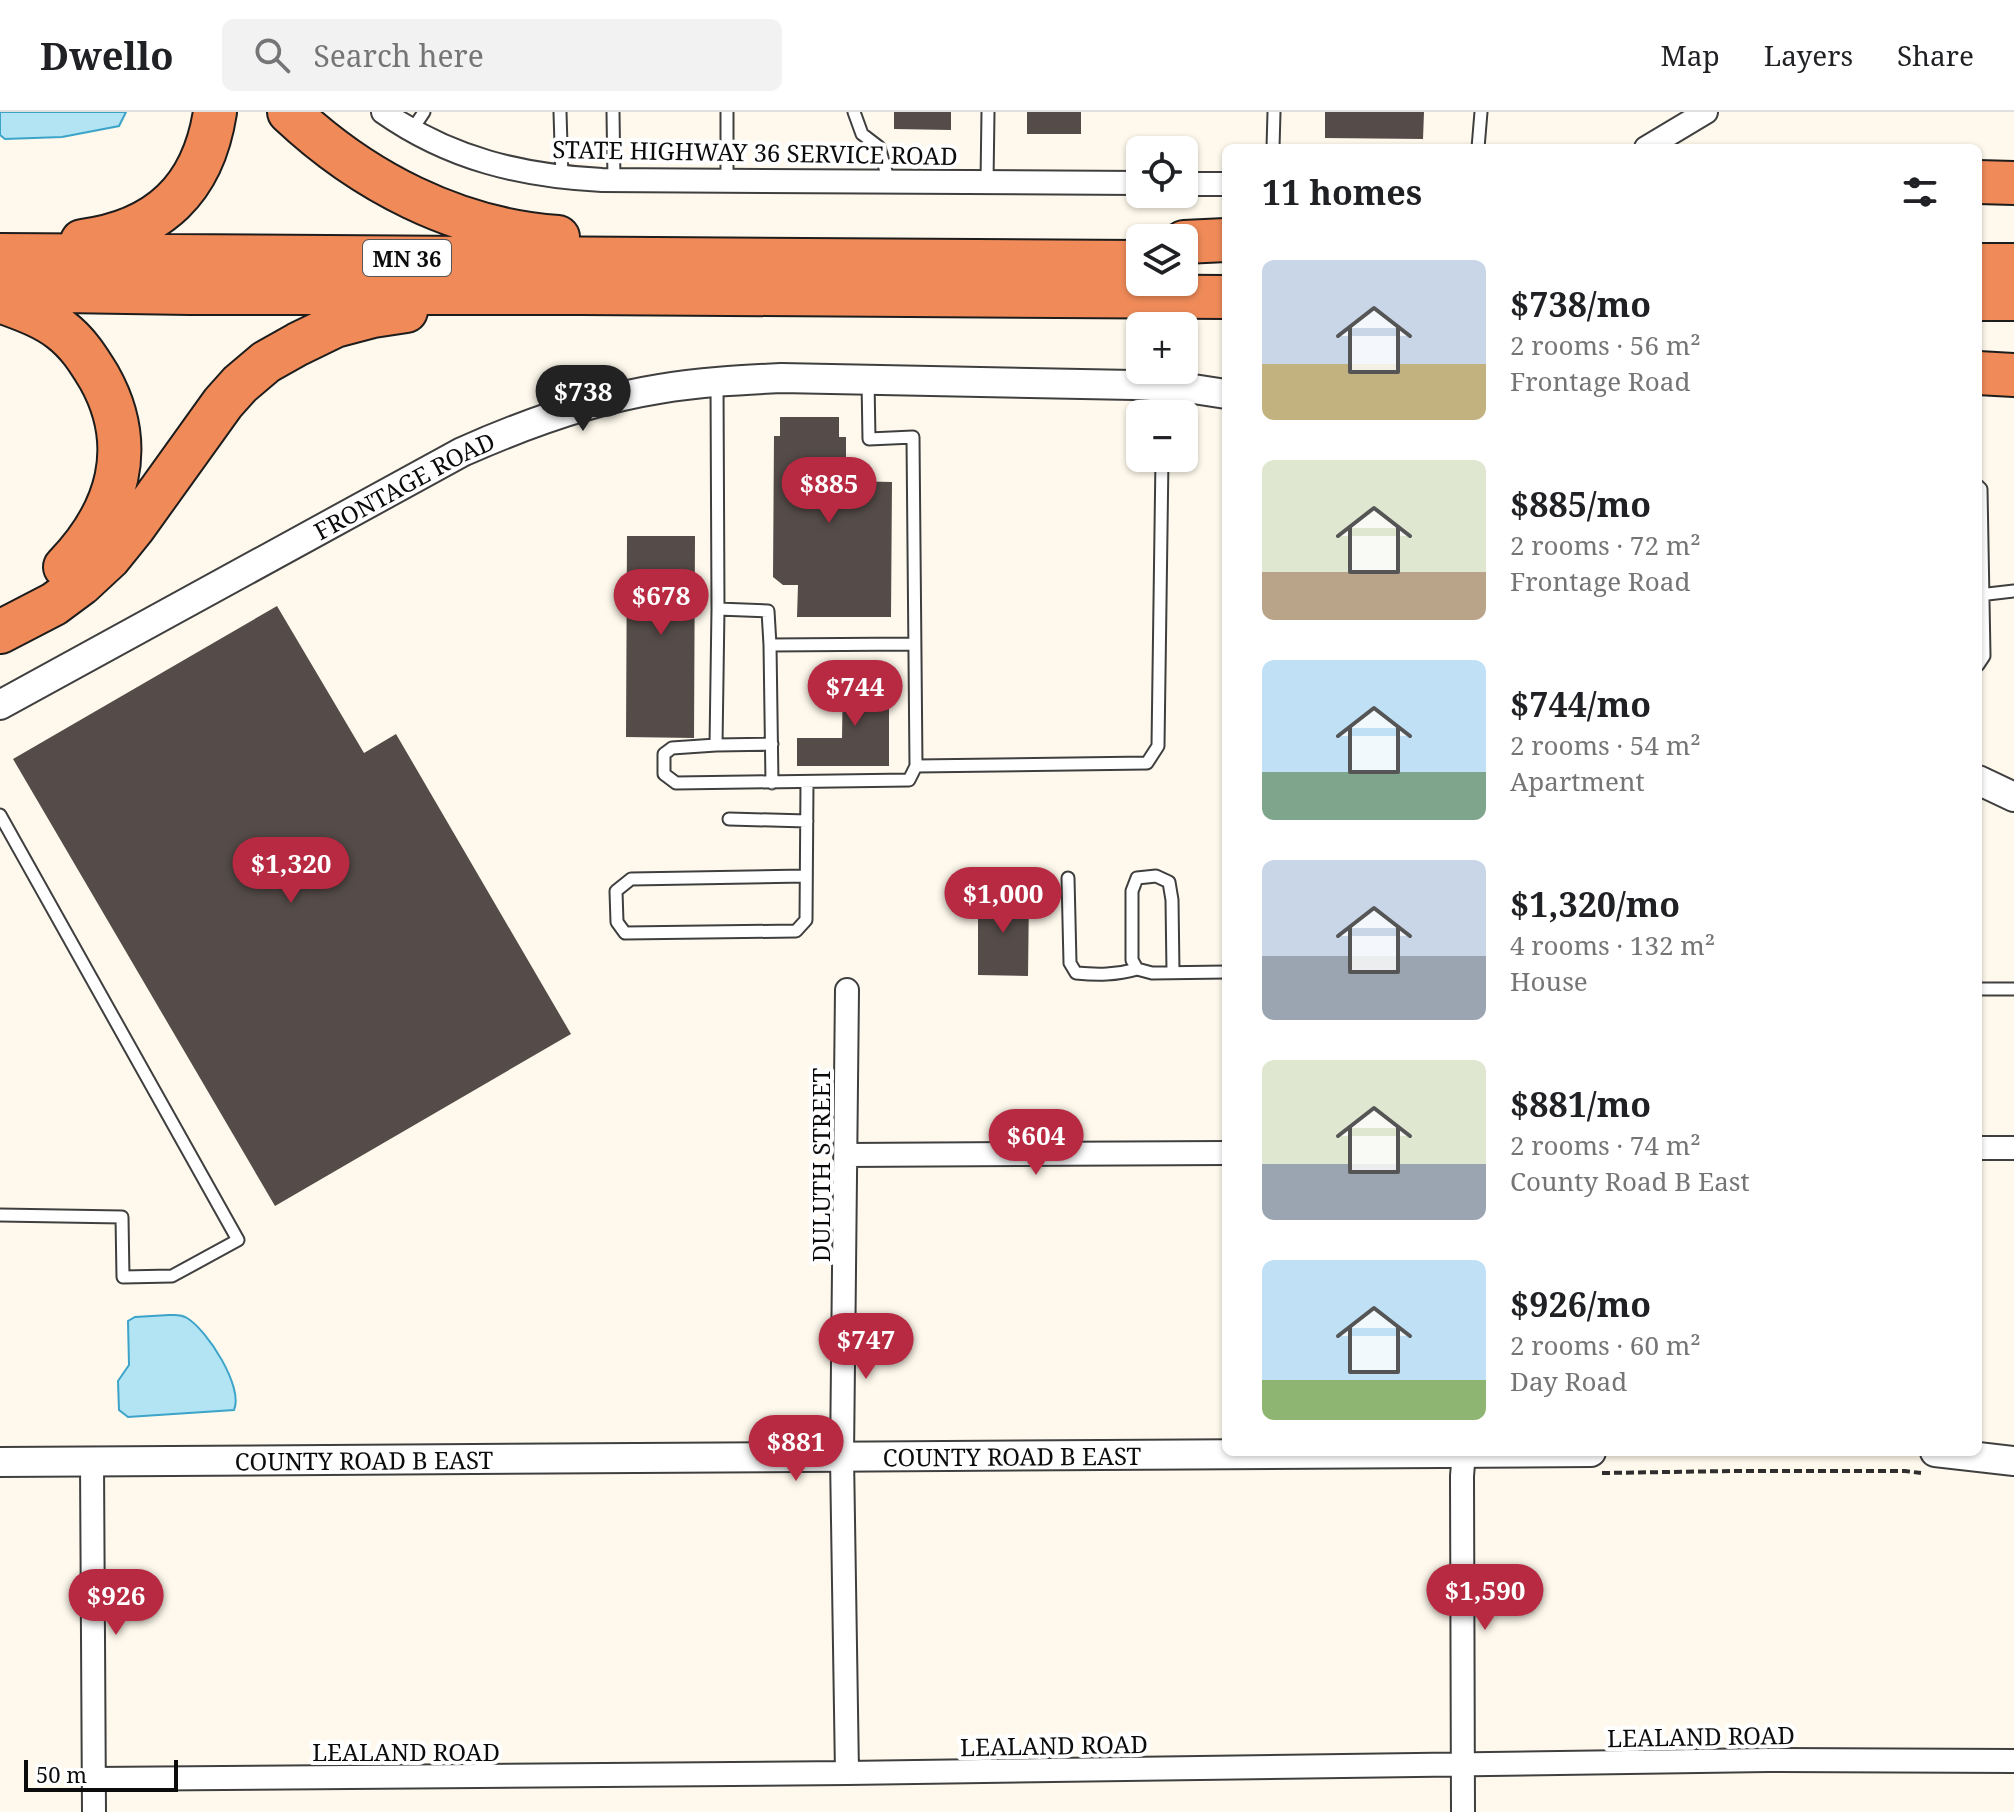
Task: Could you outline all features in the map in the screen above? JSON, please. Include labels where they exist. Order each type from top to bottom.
[{"type":"highway","points":[[0,253],[104,238],[150,220],[170,205],[202,161],[215,112]]},
{"type":"highway","points":[[289,112],[329,148],[366,174],[413,199],[455,216],[535,236],[814,260]]},
{"type":"highway","points":[[1982,182],[2014,183]]},
{"type":"highway","points":[[1198,241],[1222,240]]},
{"type":"highway","points":[[863,261],[1126,245]]},
{"type":"highway","name":"MN 36","points":[[0,253],[1126,262]]},
{"type":"highway","points":[[1198,262],[1222,262]]},
{"type":"highway","points":[[1982,265],[2014,265]]},
{"type":"highway","name":"MN 36","points":[[0,290],[1222,297]]},
{"type":"highway","points":[[0,632],[54,604],[109,558],[223,403],[266,362],[335,326],[373,316],[581,293]]},
{"type":"highway","points":[[1033,297],[1222,321]]},
{"type":"highway","points":[[1982,299],[2014,299]]},
{"type":"highway","points":[[0,301],[36,314],[60,328],[79,346],[107,392],[117,419],[121,446],[118,475],[110,502],[84,548],[64,569],[38,587],[0,603]]},
{"type":"highway","points":[[1982,373],[2014,375]]},
{"type":"street","name":"STATE HIGHWAY 36 SERVICE ROAD","points":[[383,112],[418,121],[460,153],[499,166],[562,178],[1126,183]]},
{"type":"street","points":[[1653,144],[1706,112]]},
{"type":"street","points":[[1198,184],[1222,184]]},
{"type":"street","name":"FRONTAGE ROAD","points":[[0,705],[423,472],[548,417],[604,400],[659,389],[781,378],[868,380],[1162,400],[1222,394]]},
{"type":"street","points":[[1982,782],[2014,797]]},
{"type":"street","name":"DULUTH STREET","points":[[847,990],[842,1457],[847,1773]]},
{"type":"street","points":[[1982,1148],[2014,1148]]},
{"type":"street","points":[[846,1155],[1222,1153]]},
{"type":"street","name":"COUNTY ROAD B EAST","points":[[0,1462],[1222,1455]]},
{"type":"street","points":[[1463,1812],[1464,1456]]},
{"type":"street","points":[[1970,1456],[2014,1461]]},
{"type":"street","points":[[92,1462],[94,1812]]},
{"type":"street","name":"LEALAND ROAD","points":[[94,1779],[847,1773],[1768,1760],[2014,1761]]},
{"type":"lane","points":[[560,112],[562,178]]},
{"type":"lane","points":[[613,112],[614,180]]},
{"type":"lane","points":[[727,112],[727,181]]},
{"type":"lane","points":[[854,112],[862,134],[879,147],[889,182]]},
{"type":"lane","points":[[987,182],[988,112]]},
{"type":"lane","points":[[1273,144],[1274,112]]},
{"type":"lane","points":[[1479,144],[1484,113]]},
{"type":"lane","points":[[772,744],[672,748],[664,754],[664,774],[676,783],[909,780],[916,766],[913,437],[869,439],[868,380]]},
{"type":"lane","points":[[716,745],[717,382]]},
{"type":"lane","points":[[916,766],[1147,763],[1158,746],[1162,472]]},
{"type":"lane","points":[[1982,595],[2014,591]]},
{"type":"lane","points":[[718,609],[768,611],[772,783]]},
{"type":"lane","points":[[1982,626],[1982,659]]},
{"type":"lane","points":[[770,645],[913,644]]},
{"type":"lane","points":[[805,876],[631,879],[616,891],[617,922],[625,933],[796,931],[806,920],[807,782]]},
{"type":"lane","points":[[0,815],[238,1240],[172,1276],[123,1277],[122,1217],[0,1215]]},
{"type":"lane","points":[[729,819],[807,821]]},
{"type":"lane","points":[[1137,969],[1132,960],[1132,891],[1137,878],[1156,876],[1169,882],[1173,972]]},
{"type":"lane","points":[[1068,878],[1070,963],[1076,973],[1100,975],[1137,969],[1152,973],[1222,972]]},
{"type":"lane","points":[[1982,989],[2014,989]]},
{"type":"water","points":[[0,112],[126,112],[119,126],[62,137],[5,139],[0,135]]},
{"type":"water","points":[[169,1315],[187,1318],[213,1346],[234,1388],[234,1410],[128,1417],[119,1410],[118,1381],[129,1365],[128,1321],[135,1317]]},
{"type":"building","points":[[894,112],[951,112],[951,130],[894,129]]},
{"type":"building","points":[[1027,112],[1081,112],[1081,134],[1027,134]]},
{"type":"building","points":[[1325,112],[1424,112],[1423,139],[1325,138]]},
{"type":"building","points":[[780,417],[839,417],[839,437],[846,437],[846,481],[892,482],[891,617],[797,617],[798,585],[783,585],[773,577],[774,436],[780,436]]},
{"type":"building","points":[[627,536],[695,536],[694,738],[626,737]]},
{"type":"building","points":[[277,606],[364,753],[396,734],[571,1034],[275,1206],[13,759]]},
{"type":"building","points":[[843,674],[889,675],[889,766],[797,766],[797,738],[842,738]]},
{"type":"building","points":[[978,894],[1029,894],[1028,976],[978,975]]}]
